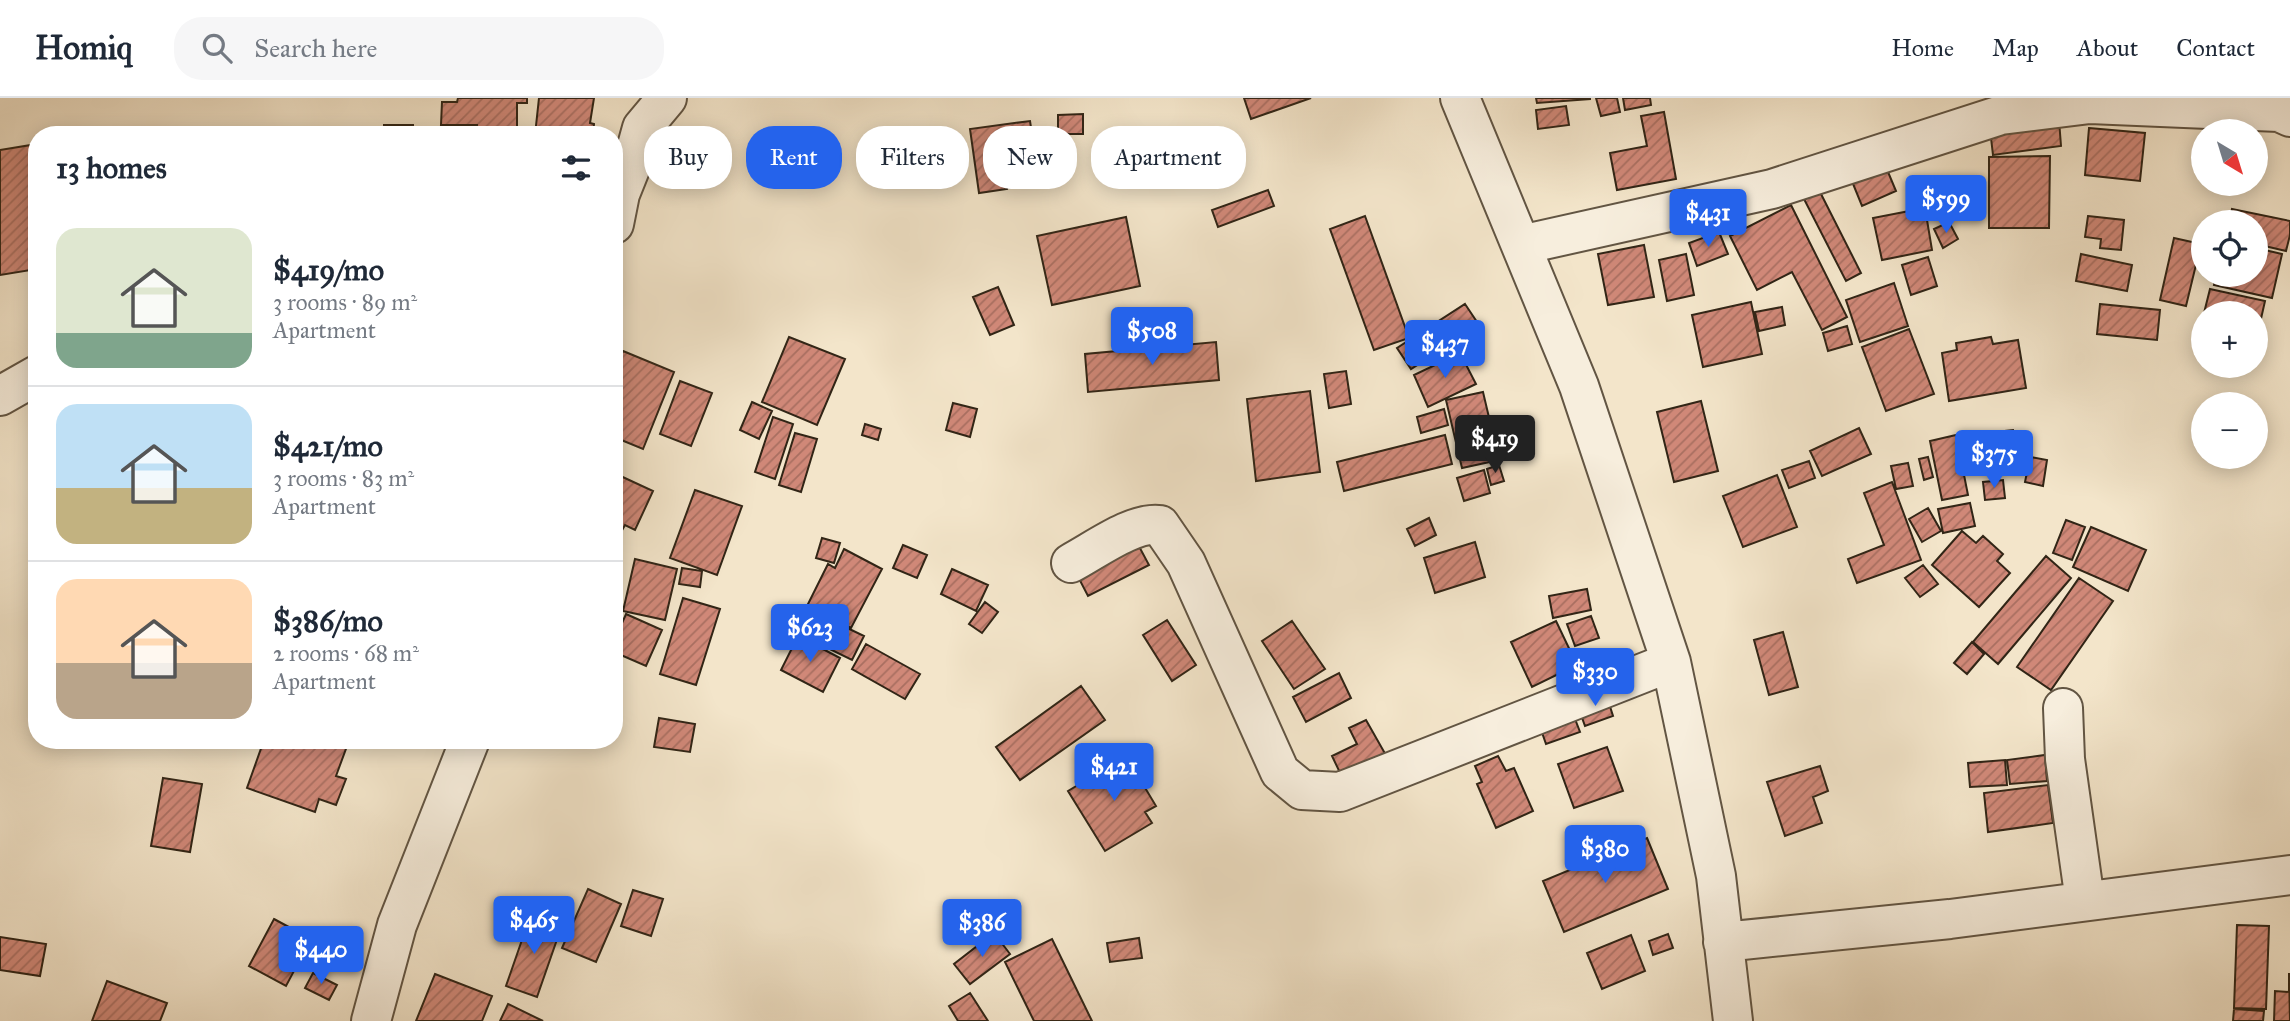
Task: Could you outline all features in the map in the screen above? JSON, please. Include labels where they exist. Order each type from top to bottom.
[{"type":"street","points":[[623,186],[642,128],[667,98]]},
{"type":"street","points":[[1460,98],[1579,386],[1671,662],[1716,876],[1733,1021]]},
{"type":"street","points":[[1521,245],[1772,189],[2001,115],[2090,104],[2229,104],[2290,117]]},
{"type":"street","points":[[0,396],[28,380]]},
{"type":"street","points":[[1071,563],[1130,530],[1150,523],[1160,525],[1186,563],[1280,772],[1302,790],[1340,792],[1671,662]]},
{"type":"street","points":[[2063,708],[2065,759],[2085,901]]},
{"type":"street","points":[[371,1021],[397,925],[466,749]]},
{"type":"street","points":[[1723,942],[1950,919],[2290,875]]},
{"type":"building","points":[[458,98],[527,98],[527,103],[517,103],[517,126],[441,125],[442,102],[457,102]]},
{"type":"building","points":[[539,98],[594,98],[590,123],[594,126],[536,126]]},
{"type":"building","points":[[1244,98],[1311,98],[1251,119]]},
{"type":"building","points":[[1536,98],[1590,98],[1590,99],[1537,103]]},
{"type":"building","points":[[1596,98],[1617,98],[1620,112],[1601,116]]},
{"type":"building","points":[[1623,98],[1650,98],[1651,105],[1625,110]]},
{"type":"building","points":[[1566,106],[1569,125],[1538,129],[1536,110]]},
{"type":"building","points":[[1664,112],[1676,179],[1617,190],[1610,153],[1647,146],[1641,116]]},
{"type":"building","points":[[1083,114],[1083,134],[1077,134],[1077,126],[1058,126],[1058,115]]},
{"type":"building","points":[[2059,120],[2061,146],[1993,155],[1990,129]]},
{"type":"building","points":[[1030,121],[1031,126],[992,126]]},
{"type":"building","points":[[983,127],[983,189],[1007,189],[979,193],[970,129]]},
{"type":"building","points":[[2089,128],[2145,133],[2140,181],[2085,175]]},
{"type":"building","points":[[28,145],[28,270],[0,275],[0,150]]},
{"type":"building","points":[[2050,156],[2049,228],[1989,228],[1989,157]]},
{"type":"building","points":[[1883,160],[1896,191],[1862,206],[1849,174]]},
{"type":"building","points":[[1268,190],[1274,206],[1218,227],[1212,210]]},
{"type":"building","points":[[1820,192],[1861,273],[1846,281],[1804,199]]},
{"type":"building","points":[[1791,205],[1847,317],[1822,330],[1792,272],[1757,290],[1730,236]]},
{"type":"building","points":[[1925,208],[1932,250],[1882,260],[1873,218]]},
{"type":"building","points":[[1365,216],[1409,338],[1374,350],[1330,229]]},
{"type":"building","points":[[2088,216],[2124,220],[2121,250],[2100,248],[2101,239],[2085,237]]},
{"type":"building","points":[[2268,216],[2290,221],[2286,251],[2268,247]]},
{"type":"building","points":[[1126,217],[1140,286],[1052,305],[1037,236]]},
{"type":"building","points":[[1949,222],[1958,239],[1943,248],[1934,229]]},
{"type":"building","points":[[1719,232],[1728,254],[1697,266],[1689,243]]},
{"type":"building","points":[[2174,238],[2191,242],[2191,285],[2186,306],[2160,300]]},
{"type":"building","points":[[1644,245],[1654,297],[1608,305],[1598,254]]},
{"type":"building","points":[[2268,251],[2282,254],[2272,298],[2223,287],[2268,287]]},
{"type":"building","points":[[1686,254],[1694,295],[1667,301],[1659,260]]},
{"type":"building","points":[[2081,254],[2132,265],[2127,291],[2076,281]]},
{"type":"building","points":[[1928,257],[1937,286],[1911,295],[1902,265]]},
{"type":"building","points":[[1894,283],[1908,326],[1860,342],[1846,300]]},
{"type":"building","points":[[998,287],[1014,325],[990,335],[973,297]]},
{"type":"building","points":[[2210,289],[2265,301],[2207,301]]},
{"type":"building","points":[[1751,302],[1762,354],[1703,367],[1692,315]]},
{"type":"building","points":[[1465,304],[1479,325],[1411,369],[1397,348]]},
{"type":"building","points":[[2100,304],[2160,310],[2157,340],[2097,334]]},
{"type":"building","points":[[1782,307],[1785,325],[1759,331],[1755,312]]},
{"type":"building","points":[[1847,326],[1852,344],[1828,351],[1823,333]]},
{"type":"building","points":[[1909,329],[1934,394],[1886,411],[1862,347]]},
{"type":"building","points":[[789,337],[845,359],[817,425],[762,402]]},
{"type":"building","points":[[1991,337],[1993,344],[2018,340],[2026,388],[1949,401],[1942,353],[1957,350],[1956,343]]},
{"type":"building","points":[[1216,342],[1219,380],[1088,392],[1085,354]]},
{"type":"building","points":[[623,351],[674,372],[643,449],[623,441]]},
{"type":"building","points":[[1460,353],[1476,384],[1428,407],[1414,375]]},
{"type":"building","points":[[1346,371],[1351,404],[1329,408],[1324,374]]},
{"type":"building","points":[[680,381],[712,393],[691,446],[660,434]]},
{"type":"building","points":[[1310,391],[1320,472],[1256,481],[1247,399]]},
{"type":"building","points":[[1483,392],[1499,460],[1462,468],[1446,400]]},
{"type":"building","points":[[1701,401],[1718,471],[1674,482],[1657,412]]},
{"type":"building","points":[[752,402],[772,411],[759,439],[740,430]]},
{"type":"building","points":[[953,403],[977,409],[970,437],[946,430]]},
{"type":"building","points":[[1444,409],[1448,425],[1421,433],[1417,417]]},
{"type":"building","points":[[773,417],[793,424],[775,479],[755,472]]},
{"type":"building","points":[[865,424],[881,429],[878,440],[862,435]]},
{"type":"building","points":[[1859,428],[1871,454],[1822,476],[1810,451]]},
{"type":"building","points":[[2013,430],[2018,469],[1972,475],[1967,435]]},
{"type":"building","points":[[795,433],[817,439],[801,492],[779,485]]},
{"type":"building","points":[[1445,435],[1452,464],[1344,491],[1337,462]]},
{"type":"building","points":[[1956,435],[1968,495],[1942,500],[1930,441]]},
{"type":"building","points":[[1928,457],[1933,477],[1924,480],[1919,459]]},
{"type":"building","points":[[2030,457],[2047,460],[2043,486],[2025,482]]},
{"type":"building","points":[[1809,461],[1815,478],[1789,488],[1782,470]]},
{"type":"building","points":[[1908,463],[1913,486],[1896,489],[1891,466]]},
{"type":"building","points":[[1499,465],[1504,481],[1491,485],[1487,469]]},
{"type":"building","points":[[1484,470],[1490,493],[1464,501],[1457,478]]},
{"type":"building","points":[[1777,475],[1797,527],[1743,547],[1723,496]]},
{"type":"building","points":[[623,477],[653,491],[635,530],[625,525],[623,529]]},
{"type":"building","points":[[2003,480],[2005,498],[1985,500],[1983,482]]},
{"type":"building","points":[[1892,482],[1921,560],[1857,583],[1848,559],[1884,545],[1864,493]]},
{"type":"building","points":[[695,490],[742,506],[717,575],[670,558]]},
{"type":"building","points":[[1970,503],[1975,526],[1943,533],[1938,509]]},
{"type":"building","points":[[1928,508],[1941,531],[1922,542],[1909,519]]},
{"type":"building","points":[[1429,518],[1436,535],[1415,546],[1407,529]]},
{"type":"building","points":[[2066,520],[2085,527],[2072,560],[2053,553]]},
{"type":"building","points":[[2091,527],[2146,550],[2128,591],[2073,567]]},
{"type":"building","points":[[1962,531],[1976,543],[1983,536],[2003,554],[1997,561],[2010,573],[1979,607],[1932,565]]},
{"type":"building","points":[[1134,537],[1149,565],[1088,596],[1074,569]]},
{"type":"building","points":[[822,538],[840,543],[834,563],[816,558]]},
{"type":"building","points":[[1475,542],[1485,577],[1435,593],[1424,558]]},
{"type":"building","points":[[903,545],[927,555],[917,578],[893,568]]},
{"type":"building","points":[[844,549],[882,569],[851,628],[807,606],[828,564],[835,568]]},
{"type":"building","points":[[2046,556],[2071,578],[1998,664],[1973,642]]},
{"type":"building","points":[[635,559],[677,569],[665,620],[623,611]]},
{"type":"building","points":[[1923,565],[1938,584],[1920,597],[1905,578]]},
{"type":"building","points":[[682,568],[702,571],[700,587],[679,584]]},
{"type":"building","points":[[952,569],[988,585],[976,611],[941,594]]},
{"type":"building","points":[[2079,578],[2113,601],[2051,690],[2017,667]]},
{"type":"building","points":[[1587,589],[1591,610],[1553,618],[1549,596]]},
{"type":"building","points":[[683,598],[720,609],[696,685],[660,674]]},
{"type":"building","points":[[985,602],[998,612],[982,633],[969,624]]},
{"type":"building","points":[[814,612],[864,636],[852,660],[803,636]]},
{"type":"building","points":[[626,614],[662,630],[646,666],[623,656],[623,621]]},
{"type":"building","points":[[1591,616],[1599,638],[1575,646],[1567,624]]},
{"type":"building","points":[[1167,620],[1196,665],[1172,681],[1143,635]]},
{"type":"building","points":[[1292,621],[1325,669],[1294,689],[1262,641]]},
{"type":"building","points":[[1556,621],[1577,665],[1532,687],[1511,642]]},
{"type":"building","points":[[1783,632],[1798,687],[1769,695],[1754,640]]},
{"type":"building","points":[[798,636],[840,658],[823,692],[781,670]]},
{"type":"building","points":[[1972,642],[1984,654],[1967,674],[1954,663]]},
{"type":"building","points":[[866,644],[920,674],[905,699],[852,669]]},
{"type":"building","points":[[1339,673],[1351,698],[1306,722],[1293,697]]},
{"type":"building","points":[[1081,686],[1105,720],[1020,780],[996,747]]},
{"type":"building","points":[[1605,691],[1613,716],[1585,726],[1576,701]]},
{"type":"building","points":[[1570,706],[1580,732],[1546,744],[1537,718]]},
{"type":"building","points":[[659,718],[695,724],[690,752],[654,747]]},
{"type":"building","points":[[1366,720],[1387,757],[1343,779],[1332,756],[1357,744],[1349,728]]},
{"type":"building","points":[[1607,747],[1623,791],[1574,808],[1558,764]]},
{"type":"building","points":[[261,749],[346,749],[336,776],[346,779],[336,805],[319,799],[315,812],[247,788]]},
{"type":"building","points":[[2045,755],[2047,781],[2010,784],[2007,760]]},
{"type":"building","points":[[1126,756],[1156,806],[1145,812],[1152,823],[1105,851],[1068,791]]},
{"type":"building","points":[[1498,756],[1506,771],[1514,768],[1533,811],[1496,828],[1477,784],[1482,782],[1475,766]]},
{"type":"building","points":[[2005,760],[2007,785],[1970,787],[1968,763]]},
{"type":"building","points":[[1820,766],[1828,791],[1813,797],[1822,823],[1785,836],[1767,782]]},
{"type":"building","points":[[163,778],[202,784],[190,852],[151,846]]},
{"type":"building","points":[[2048,785],[2053,823],[1988,832],[1984,793]]},
{"type":"building","points":[[1647,838],[1668,889],[1564,932],[1543,881]]},
{"type":"building","points":[[588,889],[621,904],[596,962],[562,948]]},
{"type":"building","points":[[633,890],[663,899],[651,936],[621,926]]},
{"type":"building","points":[[531,914],[562,925],[537,997],[506,986]]},
{"type":"building","points":[[274,919],[311,939],[286,986],[249,966]]},
{"type":"building","points":[[2237,925],[2269,926],[2266,1009],[2234,1008]]},
{"type":"building","points":[[994,933],[1010,954],[970,984],[954,964]]},
{"type":"building","points":[[1668,934],[1673,948],[1653,955],[1649,941]]},
{"type":"building","points":[[1631,935],[1645,971],[1602,989],[1587,953]]},
{"type":"building","points":[[0,937],[46,944],[40,976],[0,970]]},
{"type":"building","points":[[1139,938],[1142,958],[1110,962],[1107,943]]},
{"type":"building","points":[[1052,939],[1092,1021],[1034,1021],[1005,962]]},
{"type":"building","points":[[313,973],[337,985],[329,1000],[305,988]]},
{"type":"building","points":[[2289,973],[2290,1021],[2274,1021],[2275,991],[2289,992]]},
{"type":"building","points":[[435,974],[492,996],[482,1021],[416,1021]]},
{"type":"building","points":[[107,981],[167,1003],[160,1021],[92,1021]]},
{"type":"building","points":[[970,993],[988,1021],[958,1021],[949,1006]]},
{"type":"building","points":[[508,1004],[543,1021],[500,1021]]},
{"type":"building","points":[[2234,1009],[2264,1011],[2263,1021],[2233,1021]]}]
